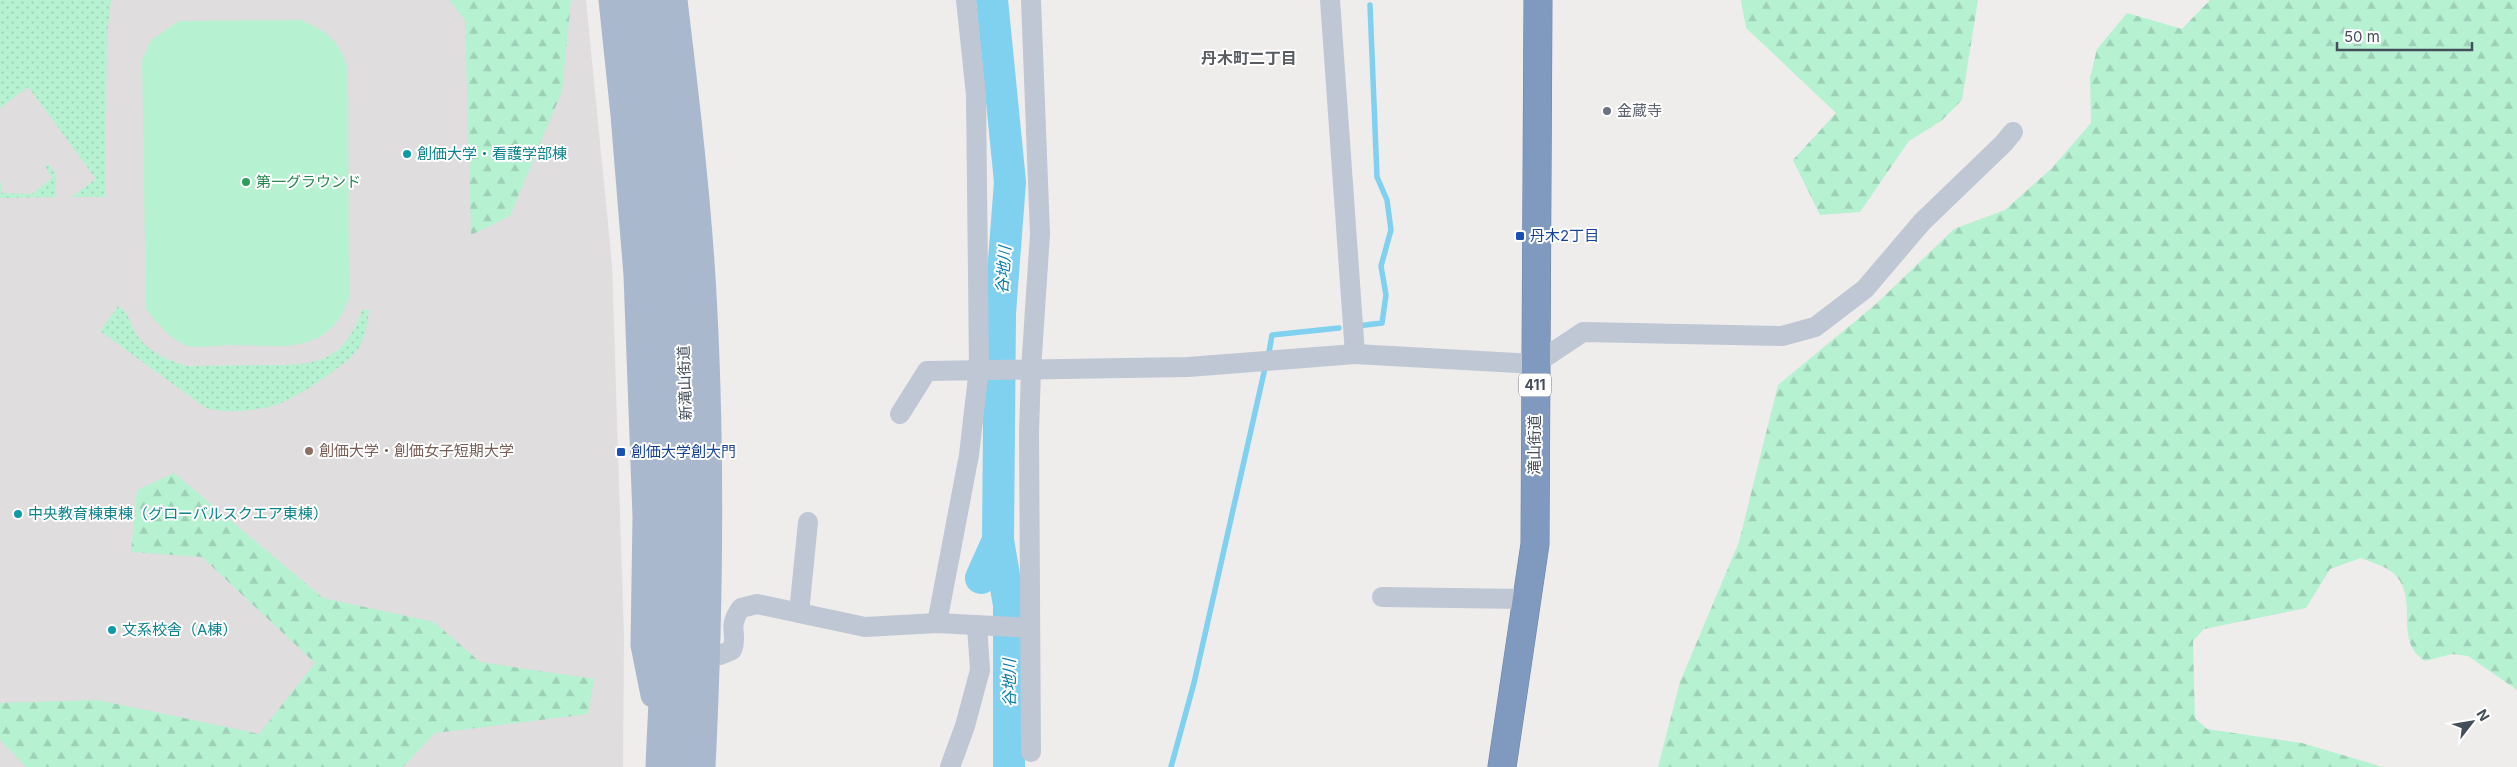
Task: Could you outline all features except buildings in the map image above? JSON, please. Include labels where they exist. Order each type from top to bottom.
[{"type":"highway","name":"滝山街道","points":[[1502,767],[1535,544],[1538,0]]},
{"type":"main road","points":[[611,0],[636,275],[645,517],[643,646],[659,729]]},
{"type":"main road","name":"新滝山街道","points":[[632,0],[652,198],[662,385],[665,592],[664,667],[658,767]]},
{"type":"main road","name":"新滝山街道","points":[[655,0],[676,198],[686,374],[688,470],[687,648],[681,767]]},
{"type":"main road","points":[[675,0],[703,276],[707,365],[710,575],[703,767]]},
{"type":"street","points":[[937,623],[969,455],[982,369],[976,96],[966,0]]},
{"type":"street","points":[[1031,0],[1040,234],[1026,370],[1027,628],[1031,752]]},
{"type":"street","points":[[1330,0],[1355,354]]},
{"type":"street","points":[[900,414],[927,371],[1188,367],[1355,354],[1535,364],[1583,332],[1782,336],[1815,327],[1865,289],[1922,222],[2003,144],[2013,132]]},
{"type":"street","points":[[799,613],[808,522]]},
{"type":"street","points":[[1382,597],[1527,599]]},
{"type":"street","points":[[708,652],[720,655],[732,650],[735,642],[732,629],[733,619],[741,608],[757,604],[865,627],[937,623],[1027,628]]},
{"type":"street","points":[[950,767],[965,726],[980,670],[982,626]]},
{"type":"shaded area","name":"創価大学・創価女子短期大学","points":[[0,0],[586,0],[612,264],[624,639],[623,767],[0,767]]},
{"type":"green space","points":[[0,0],[111,0],[107,35],[105,197],[71,197],[96,179],[28,87],[0,108]]},
{"type":"green space","points":[[449,0],[571,0],[562,91],[510,216],[471,235],[465,20]]},
{"type":"green space","points":[[1741,0],[1978,0],[1962,100],[1941,121],[1909,141],[1860,212],[1820,215],[1793,160],[1836,113],[1746,28]]},
{"type":"green space","points":[[2210,0],[2517,0],[2517,690],[2468,656],[2452,654],[2425,661],[2415,652],[2410,642],[2407,606],[2401,583],[2393,573],[2382,566],[2361,558],[2330,569],[2306,608],[2204,629],[2193,641],[2195,718],[2207,729],[2302,743],[2383,767],[1658,767],[1680,682],[1739,542],[1778,385],[1876,304],[1954,229],[2005,210],[2052,168],[2091,123],[2090,78],[2097,49],[2127,13],[2182,29]]},
{"type":"green space","name":"第一グラウンド","points":[[301,20],[318,28],[331,38],[340,50],[348,67],[349,298],[340,317],[329,330],[316,339],[302,344],[201,347],[185,345],[168,334],[146,309],[142,60],[151,40],[179,21]]},
{"type":"green space","points":[[49,164],[56,175],[55,197],[0,198],[0,180],[2,193],[32,194],[52,178],[45,166]]},
{"type":"green space","points":[[118,306],[127,314],[135,332],[145,345],[165,358],[188,366],[296,364],[324,358],[335,352],[345,342],[362,310],[369,310],[366,331],[360,346],[351,357],[333,372],[310,387],[274,406],[242,411],[219,411],[203,406],[100,331]]},
{"type":"green space","points":[[174,473],[323,598],[434,622],[480,662],[594,679],[588,714],[435,733],[403,767],[26,767],[0,740],[0,703],[98,700],[259,734],[315,663],[202,557],[131,552],[137,490]]},
{"type":"waterway","name":"谷地川","points":[[981,578],[998,540],[1000,313],[1010,182],[992,0]]},
{"type":"waterway","points":[[1357,326],[1382,323],[1386,295],[1381,266],[1391,230],[1387,200],[1377,177],[1370,5]]},
{"type":"waterway","points":[[1268,358],[1272,335],[1339,328]]},
{"type":"waterway","points":[[1171,767],[1194,683],[1265,368]]},
{"type":"waterway","name":"谷地川","points":[[998,540],[1009,605],[1009,767]]},
{"type":"place","name":"金蔵寺","points":[[1607,111]]},
{"type":"place","name":"創価大学・看護学部棟","points":[[407,154]]},
{"type":"place","name":"第一グラウンド","points":[[246,182]]},
{"type":"place","name":"丹木2丁目","points":[[1520,236]]},
{"type":"place","name":"創価大学・創価女子短期大学","points":[[309,451]]},
{"type":"place","name":"創価大学創大門","points":[[621,452]]},
{"type":"place","name":"中央教育棟東棟（グローバルスクエア東棟）","points":[[18,514]]},
{"type":"place","name":"文系校舎（A棟）","points":[[112,630]]},
{"type":"district","name":"丹木町二丁目","points":[[1249,58]]}]
